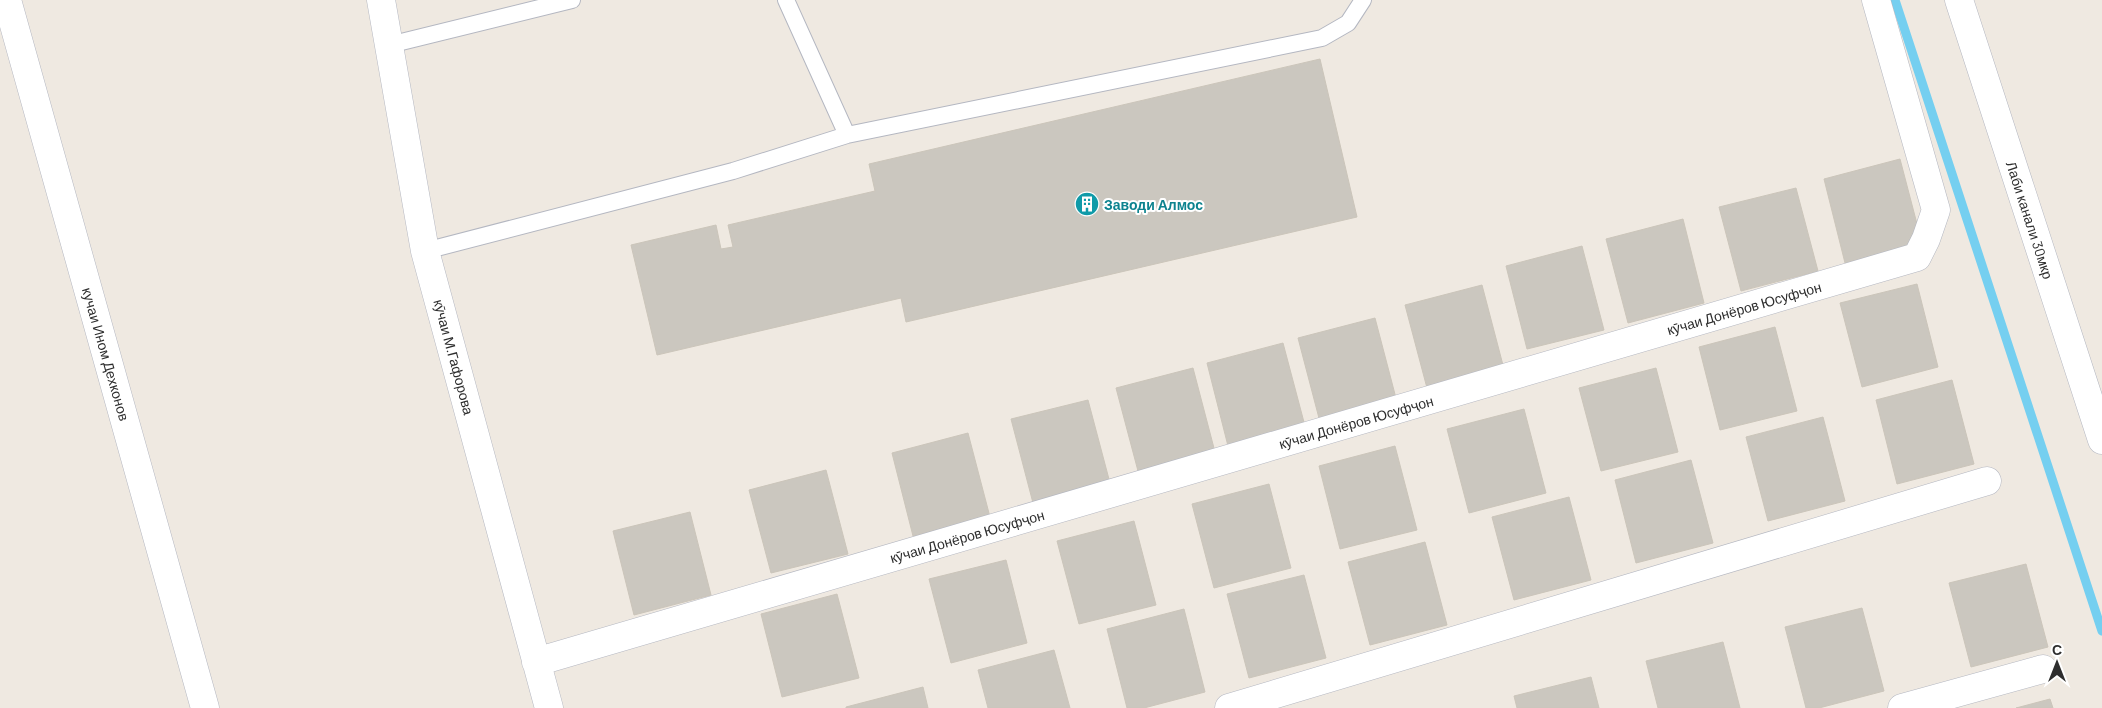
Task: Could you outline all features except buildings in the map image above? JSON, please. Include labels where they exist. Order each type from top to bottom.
[{"type":"street","name":"кучаи Ином Дехконов","points":[[7,0],[205,708]]},
{"type":"street","name":"кӯчаи М.Гафорова","points":[[381,0],[425,251],[549,708]]},
{"type":"street","name":"кӯчаи Донёров Юсуфҷон","points":[[536,662],[1917,257],[1926,239],[1936,210],[1876,0]]},
{"type":"street","name":"Лаби канали 30мкр","points":[[1959,0],[2098,411],[2102,440]]},
{"type":"street","points":[[1229,708],[1987,481]]},
{"type":"street","points":[[1902,708],[2043,668]]},
{"type":"lane","points":[[389,45],[572,0]]},
{"type":"lane","points":[[786,0],[847,135]]},
{"type":"lane","points":[[425,251],[733,171],[847,135],[1322,38],[1348,23],[1363,0]]},
{"type":"waterway","points":[[1895,0],[2102,631]]},
{"type":"place","name":"Заводи Алмос","points":[[1087,204]]}]
